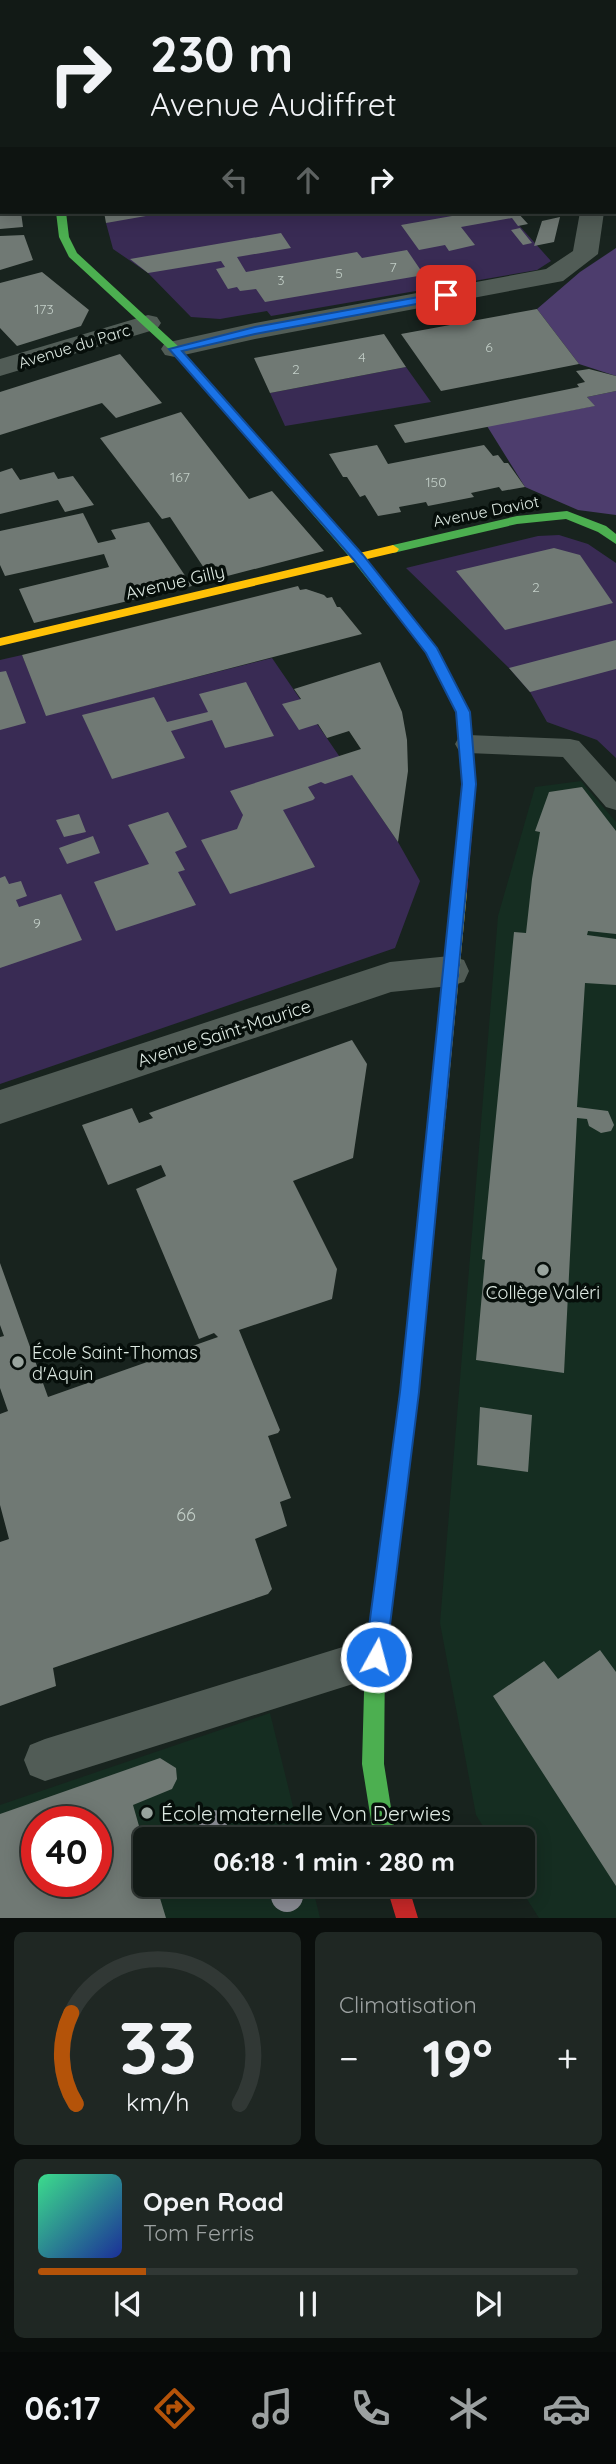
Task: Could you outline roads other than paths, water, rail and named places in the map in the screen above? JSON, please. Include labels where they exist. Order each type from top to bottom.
[{"type":"street","points":[[61,214],[64,237],[73,255],[175,349],[358,558],[432,651],[463,712],[468,744],[469,784],[410,1392],[376,1657],[373,1764],[383,1827]]},
{"type":"street","points":[[175,349],[255,331],[554,275],[585,254],[592,214]]},
{"type":"street","name":"Avenue du Parc","points":[[0,368],[148,323]]},
{"type":"street","name":"Avenue Daviot","points":[[358,558],[517,520],[567,515],[602,529],[616,540]]},
{"type":"street","name":"Avenue Gilly","points":[[0,642],[358,558]]},
{"type":"street","name":"Avenue Saint-Maurice","points":[[0,1107],[390,977],[450,971]]},
{"type":"street","points":[[401,1897],[407,1918]]},
{"type":"lane","points":[[468,744],[570,748],[616,800]]},
{"type":"lane","points":[[45,1760],[376,1657]]},
{"type":"place","name":"Collège Valéri","points":[[543,1270]]},
{"type":"place","name":"École Saint-Thomas d'Aquin","points":[[18,1362]]},
{"type":"place","name":"École maternelle Von Derwies","points":[[147,1813]]}]
